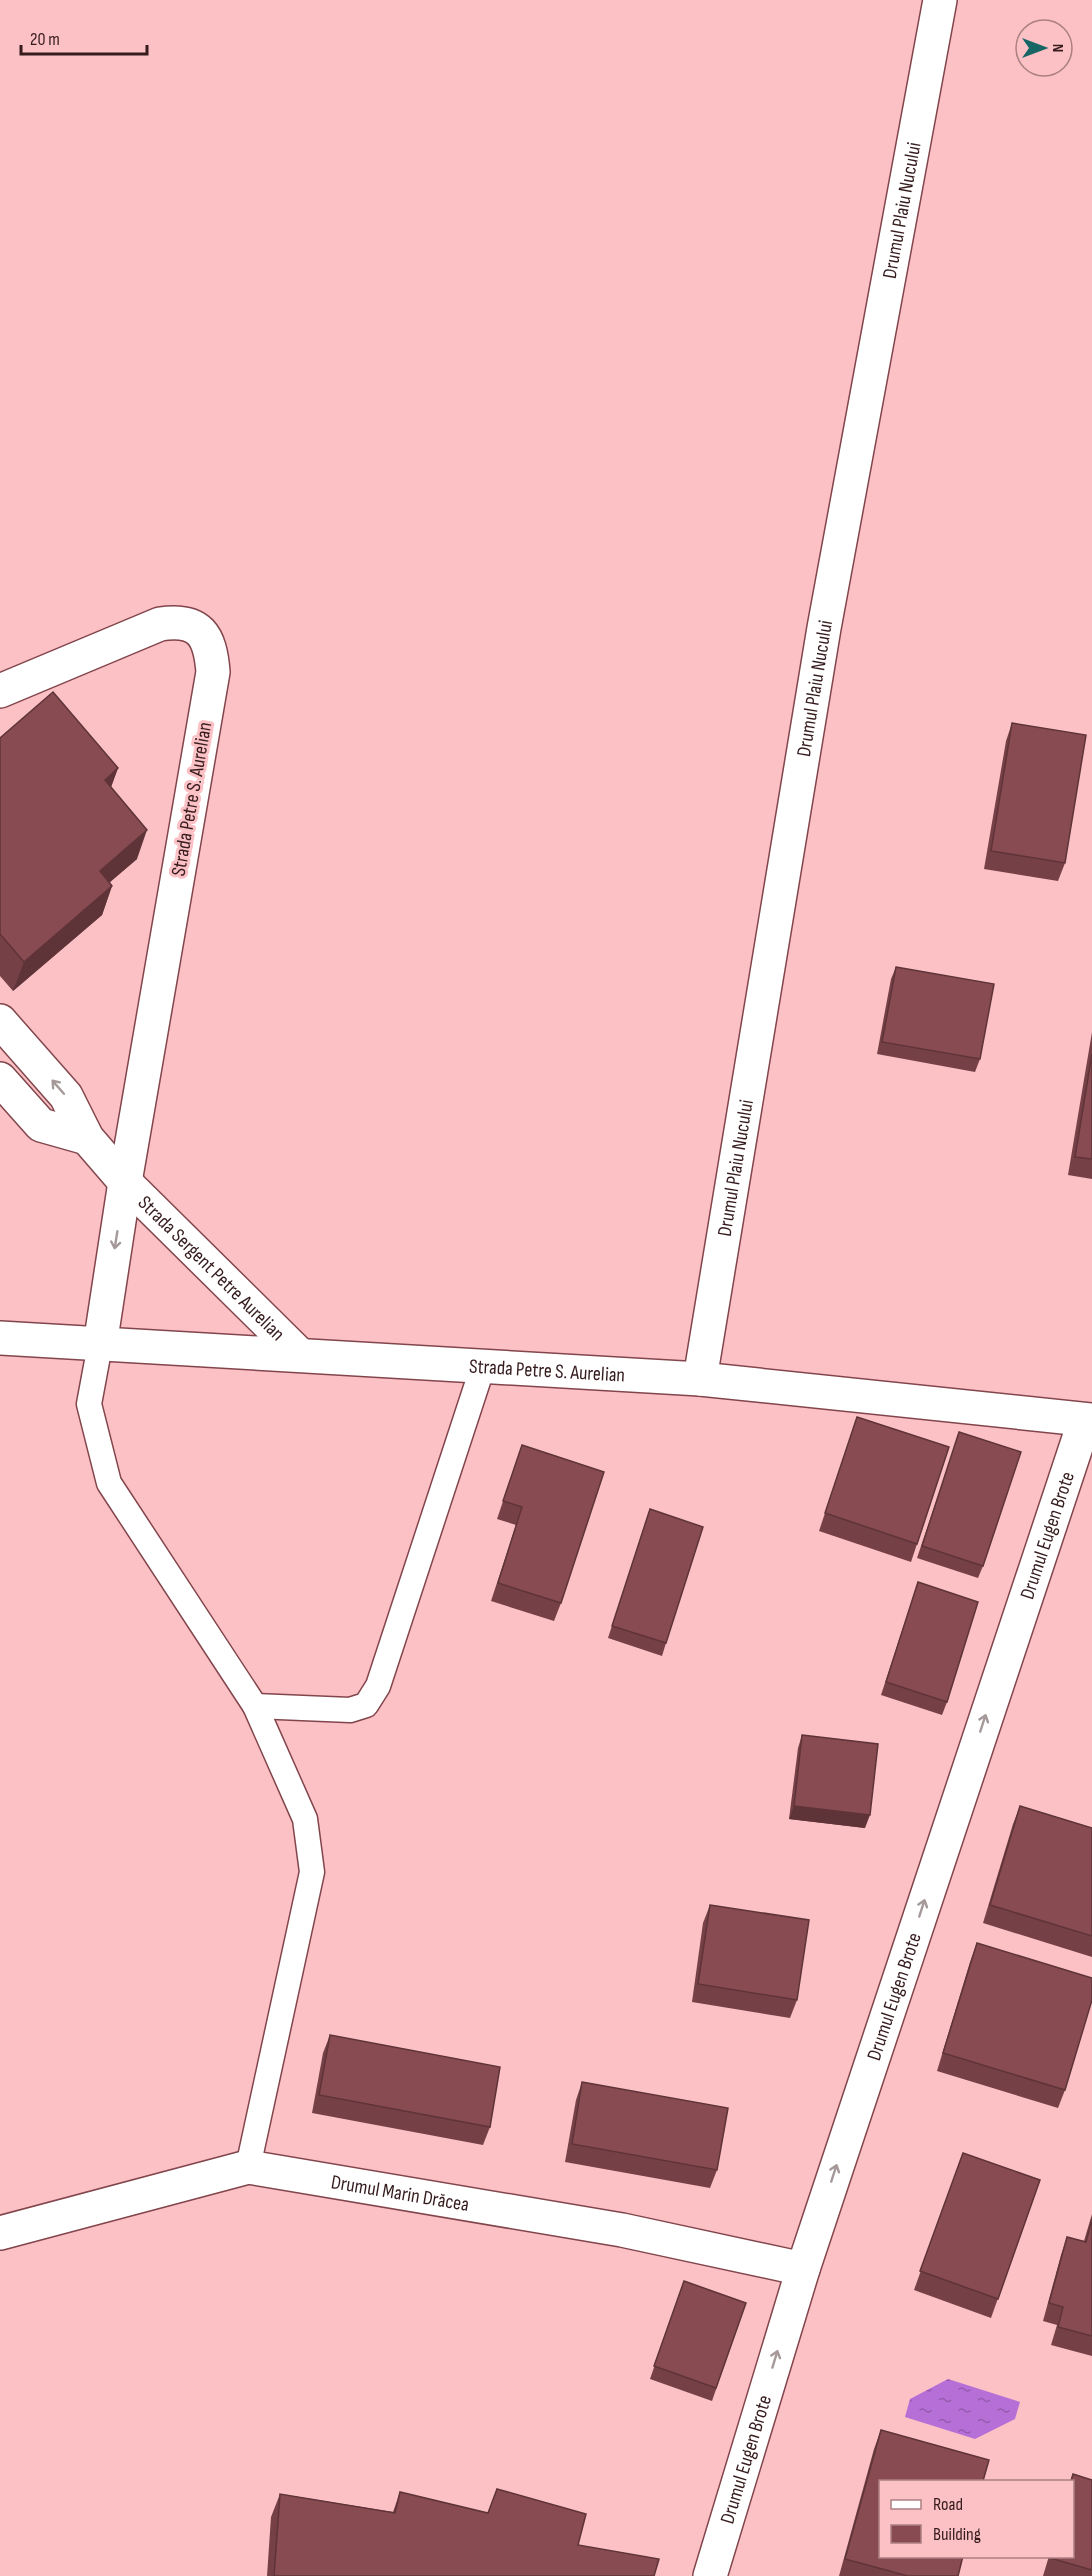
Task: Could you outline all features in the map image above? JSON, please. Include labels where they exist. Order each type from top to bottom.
[{"type":"street","name":"Drumul Plaiu Nucului","points":[[700,1379],[824,628],[940,0]]},
{"type":"street","name":"Strada Petre S. Aurelian","points":[[0,691],[160,624],[175,622],[194,625],[206,637],[211,654],[213,672],[125,1182]]},
{"type":"street","points":[[0,1022],[66,1096],[87,1138]]},
{"type":"street","points":[[0,1078],[41,1125],[87,1138]]},
{"type":"street","name":"Strada Sergent Petre Aurelian","points":[[87,1138],[125,1182],[299,1354]]},
{"type":"street","name":"Strada Sergent Petre Aurelian","points":[[100,1345],[125,1182]]},
{"type":"street","name":"Strada Petre S. Aurelian","points":[[0,1338],[700,1379],[1088,1420]]},
{"type":"street","name":"Drumul Eugen Brote","points":[[710,2576],[802,2269],[1088,1420]]},
{"type":"street","name":"Drumul Marin Drăcea","points":[[0,2233],[248,2167],[622,2230],[802,2269]]},
{"type":"lane","points":[[100,1345],[88,1404],[110,1484],[255,1706],[305,1819],[312,1872],[248,2167]]},
{"type":"lane","points":[[255,1706],[350,1710],[366,1705],[378,1686],[483,1366]]},
{"type":"water","points":[[948,2379],[1020,2402],[1015,2419],[975,2439],[905,2417],[910,2399]]},
{"type":"building","points":[[53,692],[118,768],[105,780],[147,830],[100,871],[112,886],[24,962],[0,934],[0,738]]},
{"type":"building","points":[[1012,723],[1086,735],[1065,863],[991,851]]},
{"type":"building","points":[[896,967],[994,984],[980,1059],[882,1042]]},
{"type":"building","points":[[1092,1054],[1092,1159],[1075,1157]]},
{"type":"building","points":[[857,1417],[949,1447],[917,1544],[825,1513]]},
{"type":"building","points":[[959,1432],[1021,1452],[983,1566],[922,1546]]},
{"type":"building","points":[[522,1445],[604,1472],[561,1603],[498,1583],[522,1507],[503,1501]]},
{"type":"building","points":[[650,1509],[703,1527],[666,1643],[612,1626]]},
{"type":"building","points":[[918,1582],[978,1602],[947,1702],[886,1682]]},
{"type":"building","points":[[802,1735],[878,1744],[870,1815],[794,1806]]},
{"type":"building","points":[[1020,1806],[1092,1828],[1092,1936],[990,1905]]},
{"type":"building","points":[[710,1905],[809,1920],[797,2000],[698,1984]]},
{"type":"building","points":[[977,1943],[1092,1978],[1092,2000],[1065,2090],[943,2053]]},
{"type":"building","points":[[330,2035],[500,2067],[490,2127],[319,2095]]},
{"type":"building","points":[[582,2082],[728,2108],[717,2170],[572,2144]]},
{"type":"building","points":[[963,2153],[1040,2180],[998,2299],[920,2271]]},
{"type":"building","points":[[1092,2219],[1092,2336],[1058,2327],[1063,2307],[1049,2303],[1067,2237],[1086,2242]]},
{"type":"building","points":[[684,2281],[746,2303],[716,2388],[654,2366]]},
{"type":"building","points":[[881,2430],[989,2460],[983,2480],[879,2480],[879,2558],[962,2558],[958,2576],[908,2576],[845,2559]]},
{"type":"building","points":[[1073,2474],[1092,2480],[1092,2570],[1050,2558],[1074,2558],[1074,2480],[1071,2480]]},
{"type":"building","points":[[497,2489],[586,2514],[578,2545],[659,2559],[654,2576],[274,2576],[280,2494],[395,2513],[400,2492],[488,2513]]}]
